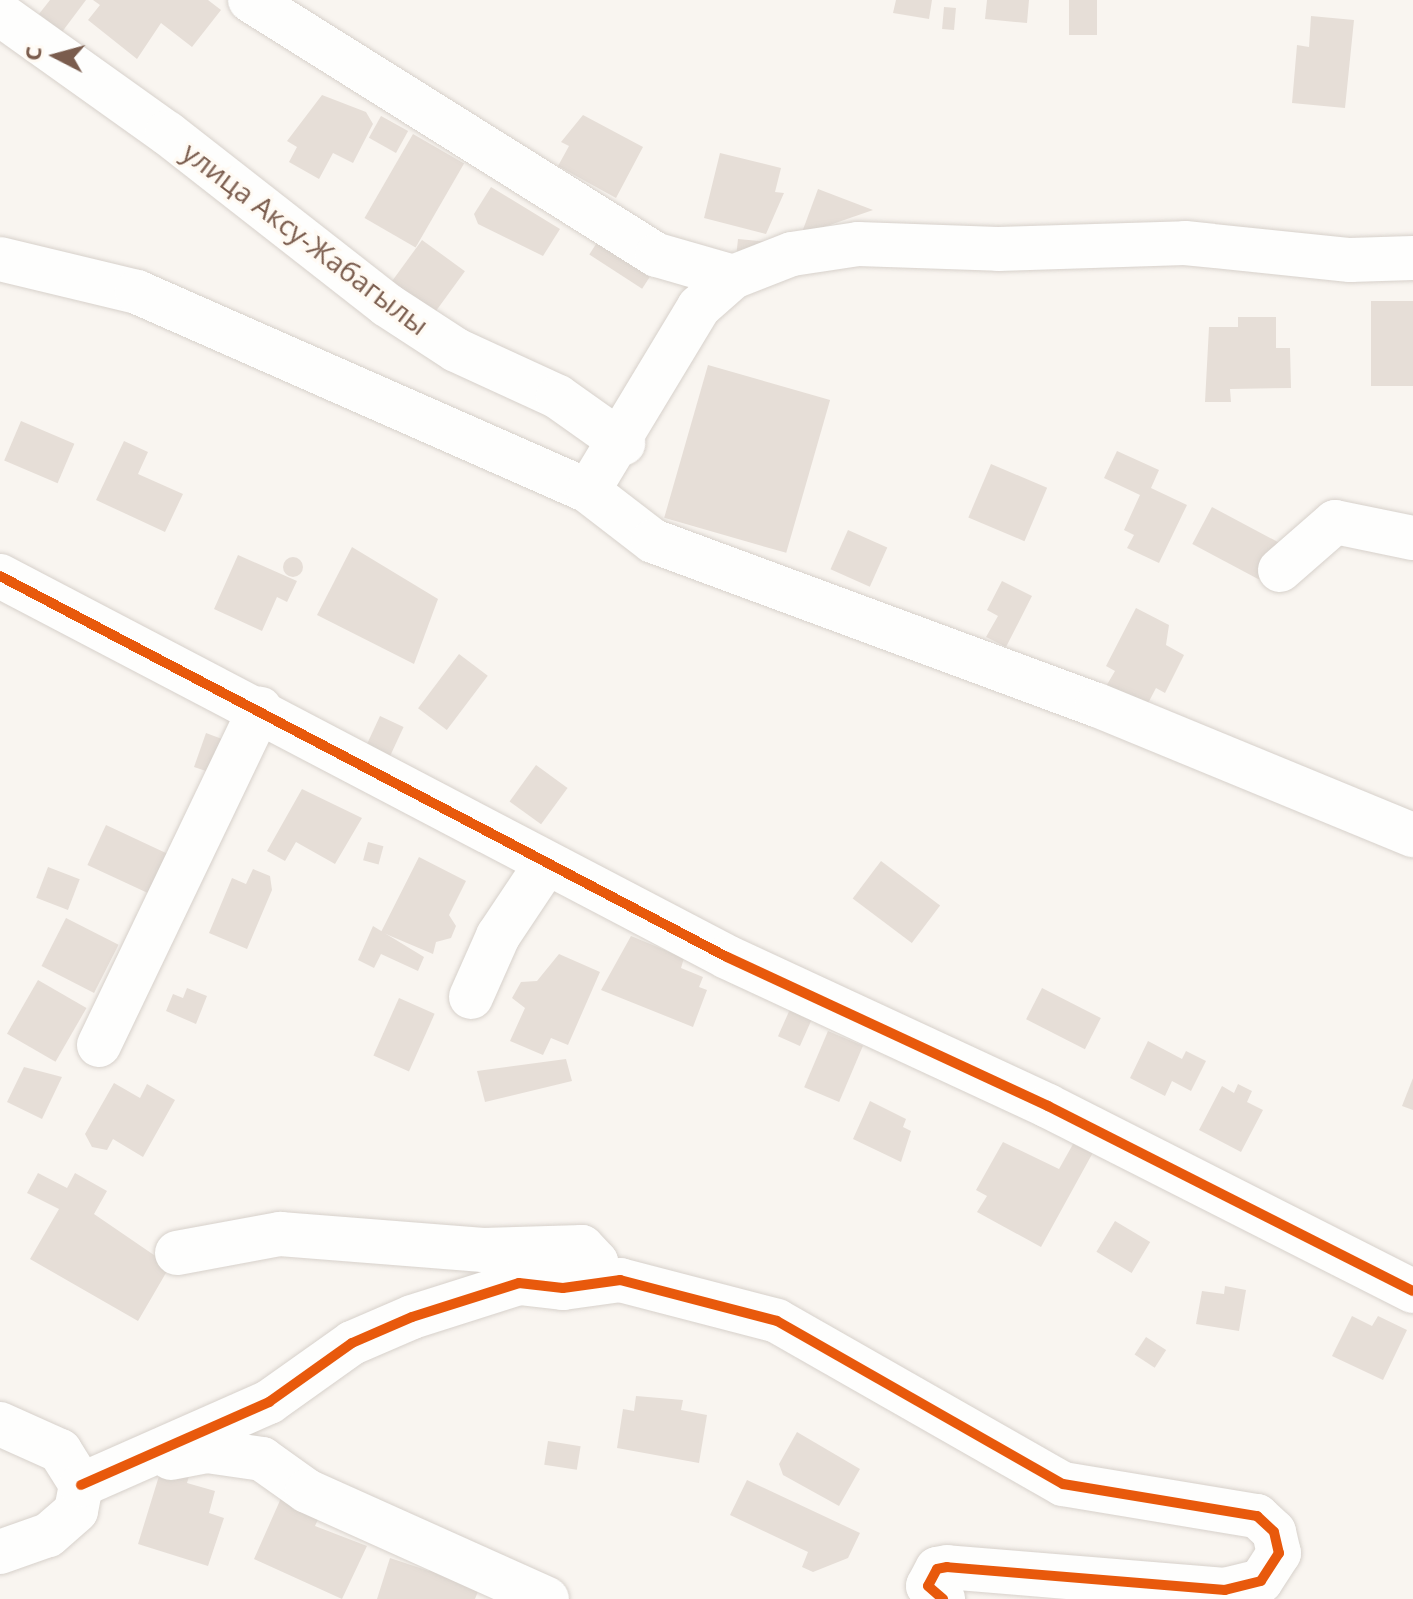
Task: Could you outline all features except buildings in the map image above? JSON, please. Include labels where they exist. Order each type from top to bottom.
[{"type":"street","points":[[250,0],[657,255],[690,286],[699,307]]},
{"type":"street","name":"улица Аксу-Жабагылы","points":[[0,14],[387,305],[456,350],[558,397],[623,443]]},
{"type":"street","points":[[588,491],[623,443],[699,307],[733,277],[792,254],[858,244],[998,249],[1185,243],[1350,260],[1413,258]]},
{"type":"street","points":[[657,255],[733,277]]},
{"type":"street","points":[[0,259],[137,292],[588,491],[653,541],[1097,705],[1413,835]]},
{"type":"street","points":[[1280,570],[1335,522],[1413,538]]},
{"type":"street","points":[[0,576],[260,709],[546,864],[1413,1291]]},
{"type":"street","points":[[99,1045],[260,709]]},
{"type":"street","points":[[471,997],[498,936],[546,864]]},
{"type":"street","points":[[177,1253],[280,1234],[483,1250],[582,1247],[596,1262],[594,1280]]},
{"type":"street","points":[[0,1552],[48,1535],[76,1511],[97,1477],[247,1413],[321,1371],[352,1343],[412,1317],[519,1283],[563,1288],[594,1280],[689,1293],[777,1321],[1052,1480],[1257,1516],[1274,1532],[1279,1553],[1261,1581],[1225,1590],[947,1567],[937,1569],[928,1586],[943,1599]]},
{"type":"street","points":[[247,1413],[241,1438],[262,1459],[307,1491],[547,1599]]},
{"type":"street","points":[[0,1424],[60,1451],[97,1477],[207,1451],[262,1459]]},
{"type":"cycle path","points":[[0,576],[727,957],[1048,1106],[1413,1291]]},
{"type":"cycle path","points":[[81,1485],[269,1402],[352,1343],[412,1317],[519,1283],[563,1288],[620,1280],[777,1321],[1063,1484],[1257,1516],[1274,1532],[1279,1553],[1261,1581],[1225,1590],[947,1567],[937,1569],[928,1586],[943,1599]]}]
